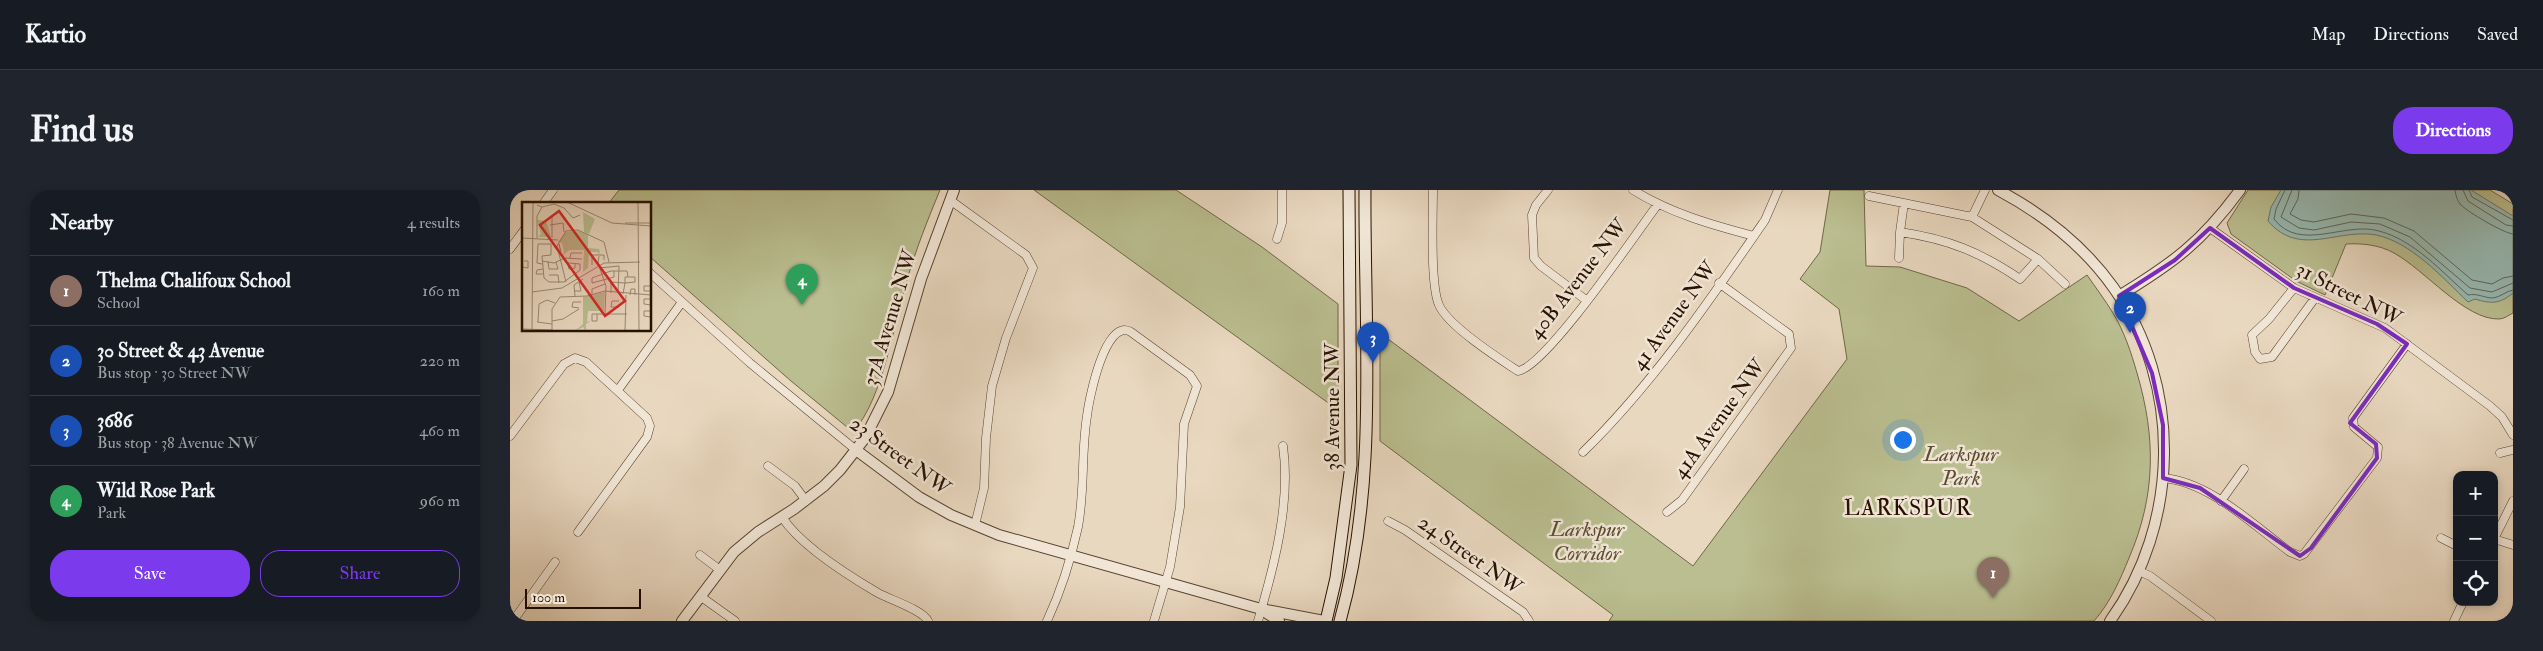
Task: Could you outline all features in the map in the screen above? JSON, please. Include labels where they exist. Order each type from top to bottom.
[{"type":"main road","name":"38 Avenue NW","points":[[1325,621],[1336,578],[1351,465],[1349,190]]},
{"type":"main road","name":"38 Avenue NW","points":[[1340,621],[1360,514],[1365,442],[1367,370],[1365,190]]},
{"type":"street","points":[[544,202],[553,190]]},
{"type":"street","points":[[1277,239],[1282,223],[1282,190]]},
{"type":"street","name":"40B Avenue NW","points":[[1433,190],[1435,287],[1439,305],[1457,327],[1514,368],[1521,370],[1549,348],[1658,204]]},
{"type":"street","points":[[1548,190],[1533,210],[1532,247],[1536,262],[1586,300]]},
{"type":"street","points":[[1633,190],[1658,204],[1693,218],[1754,236]]},
{"type":"street","name":"41 Avenue NW","points":[[1582,452],[1640,393],[1754,236],[1770,212],[1778,190]]},
{"type":"street","points":[[1972,217],[1985,190]]},
{"type":"street","points":[[1998,190],[2028,206],[2067,237],[2100,271],[2119,296],[2132,320],[2148,359],[2159,398],[2164,441],[2164,478],[2155,528],[2139,572],[2110,621]]},
{"type":"street","points":[[2119,296],[2176,260],[2210,228],[2240,190]]},
{"type":"street","points":[[952,195],[1026,255],[1032,268],[1006,338],[992,386],[986,438],[984,488],[975,525]]},
{"type":"street","name":"37A Avenue NW","points":[[682,621],[720,570],[750,538],[806,501],[840,470],[874,424],[888,392],[921,279],[952,195]]},
{"type":"street","points":[[1869,196],[1972,217],[2038,259],[2065,284]]},
{"type":"street","points":[[1899,258],[1904,203]]},
{"type":"street","name":"31 Street NW","points":[[2210,228],[2294,288],[2377,324],[2407,344],[2490,406],[2502,417],[2513,435]]},
{"type":"street","points":[[1900,232],[1921,235],[1975,252],[1995,262],[2020,279],[2038,259]]},
{"type":"street","points":[[510,248],[522,233]]},
{"type":"street","name":"23 Street NW","points":[[651,274],[768,378],[856,450],[919,497],[999,535],[1261,609],[1325,621]]},
{"type":"street","name":"41A Avenue NW","points":[[1667,512],[1682,500],[1749,408],[1788,354],[1791,341],[1786,332],[1719,283]]},
{"type":"street","points":[[2294,288],[2269,319],[2252,335],[2255,352],[2260,359],[2272,357],[2315,298]]},
{"type":"street","points":[[618,390],[682,302]]},
{"type":"street","points":[[1048,621],[1071,556],[1081,506],[1085,425],[1093,386],[1111,339],[1118,331],[1126,329],[1190,375],[1197,386],[1184,424],[1180,507],[1166,583],[1154,621]]},
{"type":"street","points":[[2164,478],[2192,484],[2221,501],[2290,552],[2300,556],[2311,548],[2377,458],[2378,447],[2354,427],[2353,418],[2407,344]]},
{"type":"street","points":[[510,436],[564,364],[575,358],[586,362],[644,415],[650,426],[648,437],[578,532]]},
{"type":"street","points":[[1258,621],[1280,519],[1286,464],[1283,446]]},
{"type":"street","points":[[2500,454],[2513,450]]},
{"type":"street","points":[[768,466],[795,486],[806,501]]},
{"type":"street","points":[[2221,501],[2244,468]]},
{"type":"street","points":[[2498,531],[2513,501]]},
{"type":"street","points":[[782,517],[797,536],[854,577],[880,594],[923,615],[928,621]]},
{"type":"street","name":"24 Street NW","points":[[1388,521],[1405,530],[1522,612],[1529,621]]},
{"type":"street","points":[[2441,538],[2453,544]]},
{"type":"street","points":[[2498,540],[2513,545]]},
{"type":"street","points":[[700,555],[720,570]]},
{"type":"street","points":[[513,621],[555,562]]},
{"type":"street","points":[[2139,572],[2150,576],[2211,621]]},
{"type":"street","points":[[700,596],[735,621]]},
{"type":"street","points":[[2454,621],[2461,606]]},
{"type":"street","name":"23 Street NW","points":[[1261,609],[1279,621]]},
{"type":"highlighted area","points":[[2210,228],[2294,288],[2377,324],[2407,344],[2350,423],[2376,444],[2377,458],[2311,548],[2300,556],[2200,488],[2163,478],[2163,425],[2152,373],[2119,296],[2175,260]]},
{"type":"green space","points":[[619,190],[940,190],[922,234],[911,268],[880,381],[863,418],[853,432],[791,381],[651,258],[651,202],[610,202]]},
{"type":"green space","points":[[1034,190],[1176,190],[1262,247],[1338,304],[1338,410]]},
{"type":"green space","name":"Larkspur Park","points":[[1830,190],[1864,190],[1866,266],[1900,267],[1967,288],[2019,321],[2087,275],[2113,313],[2130,350],[2143,397],[2148,420],[2150,466],[2144,512],[2138,535],[2114,591],[2094,621],[1609,621],[1613,615],[1380,441],[1380,333],[1693,566],[1847,359],[1839,309],[1800,279],[1820,252]]},
{"type":"green space","points":[[2248,190],[2490,190],[2513,204],[2513,313],[2499,319],[2486,317],[2473,311],[2445,293],[2394,253],[2377,246],[2365,244],[2346,244],[2325,295],[2296,281],[2231,234],[2227,223]]},
{"type":"water","points":[[2281,190],[2471,190],[2513,216],[2513,293],[2495,302],[2475,299],[2468,302],[2414,253],[2402,245],[2376,235],[2347,235],[2306,240],[2293,238],[2280,232],[2268,221],[2271,207]]},
{"type":"place","name":"Wild Rose Park","points":[[802,305]]},
{"type":"place","name":"30 Street & 43 Avenue","points":[[2130,333]]},
{"type":"place","name":"3686","points":[[1373,363]]},
{"type":"place","name":"Thelma Chalifoux School","points":[[1993,598]]},
{"type":"district","name":"LARKSPUR","points":[[1908,508]]},
{"type":"park label","name":"Larkspur Corridor","points":[[1587,541]]}]
